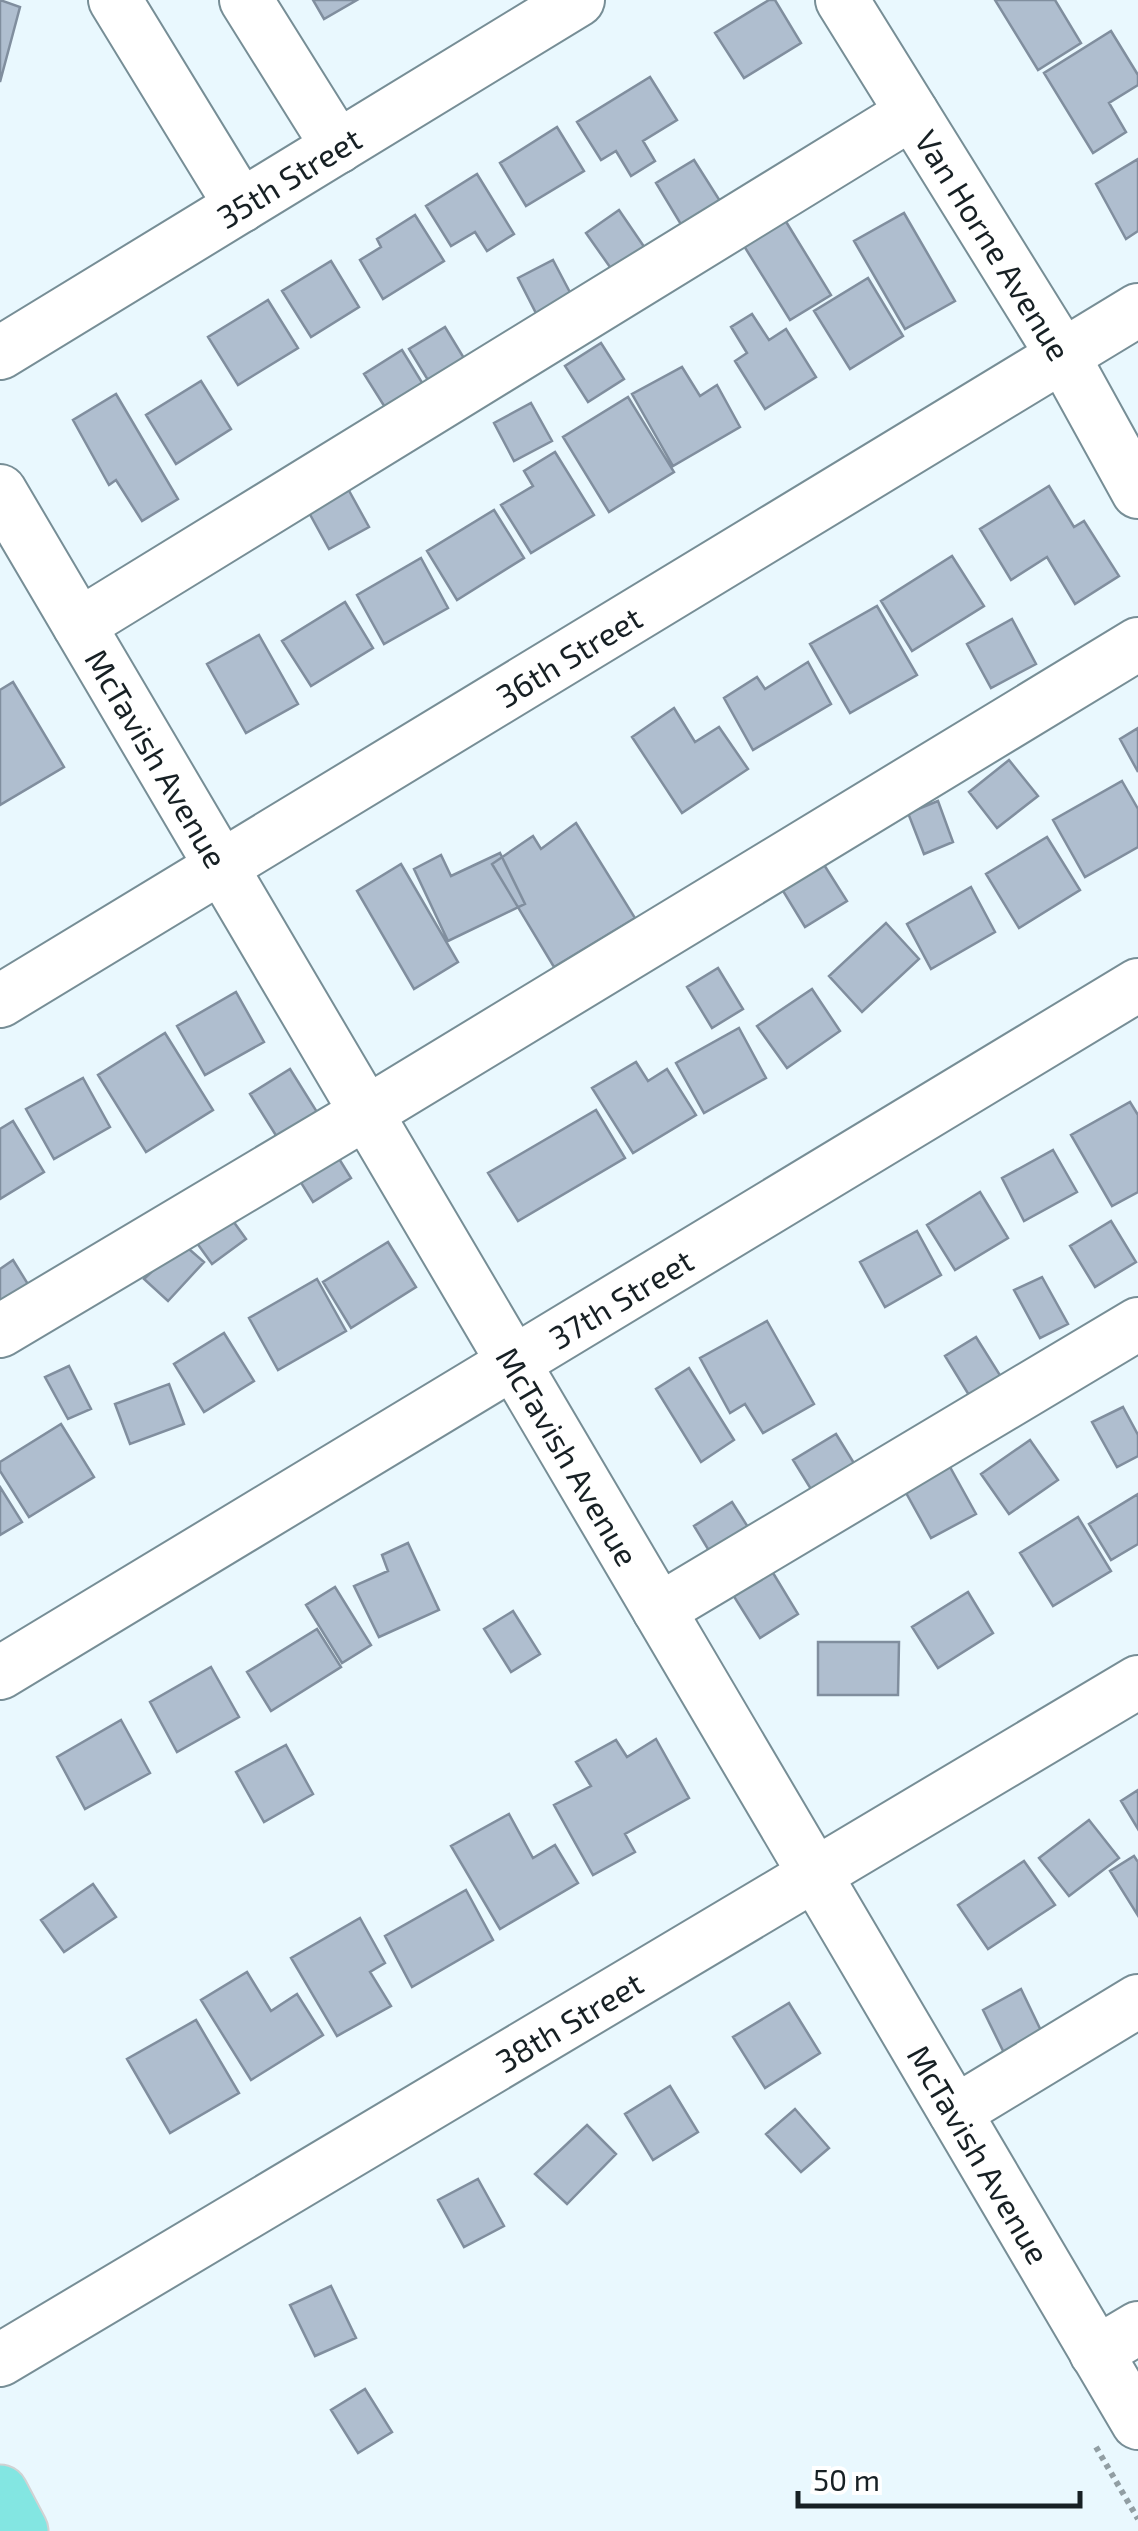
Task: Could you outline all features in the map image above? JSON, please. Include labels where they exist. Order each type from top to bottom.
[{"type":"main road","points":[[0,2493],[20,2531]]},
{"type":"street","points":[[114,0],[241,206]]},
{"type":"street","points":[[246,0],[338,147]]},
{"type":"street","name":"35th Street","points":[[0,353],[578,0]]},
{"type":"street","name":"Van Horne Avenue","points":[[842,0],[1063,356],[1138,492]]},
{"type":"street","points":[[79,625],[912,114]]},
{"type":"street","name":"36th Street","points":[[0,1001],[1138,310]]},
{"type":"street","name":"McTavish Avenue","points":[[0,491],[954,2112],[1117,2340],[1138,2423]]},
{"type":"street","points":[[0,1331],[1138,644]]},
{"type":"street","name":"37th Street","points":[[0,1673],[1138,985]]},
{"type":"street","points":[[659,1610],[1138,1324]]},
{"type":"street","name":"38th Street","points":[[0,2360],[1138,1682]]},
{"type":"street","points":[[954,2112],[1138,2001]]},
{"type":"building","points":[[0,0],[20,7],[0,82]]},
{"type":"building","points":[[313,0],[357,0],[324,19]]},
{"type":"building","points":[[775,0],[801,43],[744,78],[715,33]]},
{"type":"building","points":[[995,0],[1055,0],[1081,43],[1038,70]]},
{"type":"building","points":[[1111,31],[1138,75],[1138,85],[1109,103],[1126,132],[1093,153],[1044,73]]},
{"type":"building","points":[[650,77],[677,120],[643,141],[655,161],[631,176],[616,151],[601,160],[577,122]]},
{"type":"building","points":[[557,127],[584,171],[526,206],[500,163]]},
{"type":"building","points":[[1138,159],[1138,231],[1126,239],[1096,184]]},
{"type":"building","points":[[694,160],[727,212],[688,236],[656,183]]},
{"type":"building","points":[[477,174],[514,234],[487,251],[475,232],[451,246],[426,206]]},
{"type":"building","points":[[619,210],[649,254],[617,277],[586,233]]},
{"type":"building","points":[[904,213],[955,301],[905,329],[854,241]]},
{"type":"building","points":[[415,215],[444,261],[383,299],[360,260],[381,247],[377,239]]},
{"type":"building","points":[[785,220],[831,295],[790,320],[744,246]]},
{"type":"building","points":[[553,260],[574,300],[539,319],[518,278]]},
{"type":"building","points":[[331,261],[359,307],[311,337],[282,291]]},
{"type":"building","points":[[868,278],[903,336],[850,369],[814,311]]},
{"type":"building","points":[[268,300],[298,348],[238,385],[208,337]]},
{"type":"building","points":[[752,314],[769,340],[786,329],[816,377],[765,409],[735,361],[747,353],[731,327]]},
{"type":"building","points":[[445,327],[470,368],[434,390],[409,349]]},
{"type":"building","points":[[601,343],[624,379],[588,402],[565,366]]},
{"type":"building","points":[[402,350],[426,389],[388,412],[364,374]]},
{"type":"building","points":[[682,367],[700,396],[717,385],[740,427],[673,466],[632,394]]},
{"type":"building","points":[[201,381],[231,429],[176,464],[146,415]]},
{"type":"building","points":[[116,394],[178,499],[142,521],[116,480],[109,485],[73,420]]},
{"type":"building","points":[[628,397],[674,472],[609,512],[563,437]]},
{"type":"building","points":[[531,403],[552,441],[514,461],[494,423]]},
{"type":"building","points":[[555,452],[594,515],[531,553],[501,505],[533,486],[524,471]]},
{"type":"building","points":[[1049,486],[1074,527],[1084,521],[1119,576],[1075,604],[1047,557],[1011,580],[980,529]]},
{"type":"building","points":[[347,487],[369,527],[329,549],[307,509]]},
{"type":"building","points":[[494,510],[524,558],[457,600],[427,551]]},
{"type":"building","points":[[952,556],[984,606],[912,651],[881,601]]},
{"type":"building","points":[[421,558],[448,608],[384,644],[357,595]]},
{"type":"building","points":[[345,602],[373,648],[311,686],[282,641]]},
{"type":"building","points":[[877,606],[917,675],[850,713],[810,644]]},
{"type":"building","points":[[1012,619],[1036,664],[991,688],[967,644]]},
{"type":"building","points":[[259,635],[298,704],[246,733],[207,664]]},
{"type":"building","points":[[808,662],[831,704],[753,750],[724,698],[757,677],[765,689]]},
{"type":"building","points":[[13,682],[64,767],[0,805],[0,690]]},
{"type":"building","points":[[674,708],[695,742],[719,727],[748,769],[682,813],[632,737]]},
{"type":"building","points":[[1138,728],[1138,772],[1120,739]]},
{"type":"building","points":[[1009,760],[1038,796],[997,828],[969,792]]},
{"type":"building","points":[[1122,781],[1138,809],[1138,847],[1085,877],[1053,820]]},
{"type":"building","points":[[938,801],[953,842],[924,854],[908,813]]},
{"type":"building","points":[[576,823],[635,918],[554,967],[492,864],[533,836],[541,849]]},
{"type":"building","points":[[1047,837],[1080,890],[1019,928],[986,874]]},
{"type":"building","points":[[500,853],[525,904],[448,941],[414,869],[441,855],[451,876]]},
{"type":"building","points":[[821,860],[847,901],[805,927],[780,886]]},
{"type":"building","points":[[401,864],[458,962],[414,989],[357,891]]},
{"type":"building","points":[[971,887],[995,932],[931,969],[907,924]]},
{"type":"building","points":[[886,923],[919,959],[862,1012],[829,976]]},
{"type":"building","points":[[718,968],[743,1009],[712,1028],[687,987]]},
{"type":"building","points":[[812,989],[840,1031],[787,1068],[757,1026]]},
{"type":"building","points":[[236,992],[264,1042],[205,1075],[177,1026]]},
{"type":"building","points":[[739,1028],[766,1078],[704,1113],[676,1063]]},
{"type":"building","points":[[165,1033],[213,1110],[146,1152],[98,1075]]},
{"type":"building","points":[[636,1062],[648,1081],[667,1069],[696,1115],[633,1153],[592,1088]]},
{"type":"building","points":[[290,1069],[317,1112],[277,1137],[250,1094]]},
{"type":"building","points":[[83,1078],[110,1127],[54,1159],[26,1109]]},
{"type":"building","points":[[1130,1102],[1138,1115],[1138,1192],[1112,1206],[1071,1135]]},
{"type":"building","points":[[596,1110],[625,1158],[518,1221],[488,1173]]},
{"type":"building","points":[[13,1121],[44,1172],[0,1199],[0,1129]]},
{"type":"building","points":[[333,1149],[351,1178],[313,1202],[295,1173]]},
{"type":"building","points":[[1053,1150],[1077,1192],[1024,1221],[1002,1178]]},
{"type":"building","points":[[980,1192],[1008,1238],[955,1270],[927,1225]]},
{"type":"building","points":[[223,1207],[246,1239],[212,1264],[189,1232]]},
{"type":"building","points":[[1111,1221],[1136,1262],[1095,1287],[1070,1246]]},
{"type":"building","points":[[917,1231],[941,1275],[885,1307],[860,1262]]},
{"type":"building","points":[[388,1242],[416,1287],[351,1328],[323,1282]]},
{"type":"building","points":[[182,1243],[204,1262],[168,1301],[144,1279]]},
{"type":"building","points":[[13,1260],[31,1289],[0,1309],[0,1269]]},
{"type":"building","points":[[1042,1277],[1068,1324],[1040,1338],[1014,1290]]},
{"type":"building","points":[[317,1279],[346,1331],[278,1370],[249,1318]]},
{"type":"building","points":[[767,1321],[814,1404],[763,1433],[745,1404],[730,1413],[700,1358]]},
{"type":"building","points":[[224,1333],[254,1381],[204,1412],[174,1364]]},
{"type":"building","points":[[976,1337],[1003,1380],[972,1400],[945,1356]]},
{"type":"building","points":[[69,1366],[91,1409],[68,1419],[45,1377]]},
{"type":"building","points":[[689,1368],[734,1440],[701,1462],[656,1389]]},
{"type":"building","points":[[169,1384],[184,1424],[130,1444],[115,1404]]},
{"type":"building","points":[[1123,1407],[1138,1435],[1138,1456],[1117,1467],[1092,1422]]},
{"type":"building","points":[[61,1424],[94,1477],[29,1517],[0,1471],[0,1462]]},
{"type":"building","points":[[836,1434],[857,1468],[814,1494],[793,1460]]},
{"type":"building","points":[[1030,1440],[1058,1480],[1009,1514],[981,1474]]},
{"type":"building","points":[[950,1467],[976,1514],[931,1538],[905,1491]]},
{"type":"building","points":[[0,1487],[22,1522],[0,1535]]},
{"type":"building","points":[[1138,1494],[1138,1544],[1111,1560],[1089,1524]]},
{"type":"building","points":[[732,1502],[753,1535],[714,1559],[694,1526]]},
{"type":"building","points":[[1078,1517],[1111,1571],[1053,1606],[1020,1553]]},
{"type":"building","points":[[408,1543],[439,1610],[379,1637],[354,1586],[388,1571],[382,1555]]},
{"type":"building","points":[[767,1563],[798,1614],[760,1638],[728,1587]]},
{"type":"building","points":[[335,1587],[371,1645],[342,1663],[306,1605]]},
{"type":"building","points":[[968,1592],[993,1633],[938,1668],[912,1627]]},
{"type":"building","points":[[513,1611],[540,1654],[511,1672],[484,1629]]},
{"type":"building","points":[[317,1629],[341,1667],[271,1711],[247,1672]]},
{"type":"building","points":[[818,1642],[899,1642],[898,1695],[818,1695]]},
{"type":"building","points":[[211,1667],[239,1717],[177,1752],[150,1702]]},
{"type":"building","points":[[121,1720],[150,1773],[85,1809],[57,1757]]},
{"type":"building","points":[[656,1739],[689,1798],[625,1834],[635,1852],[593,1875],[554,1805],[591,1786],[576,1762],[616,1740],[627,1757]]},
{"type":"building","points":[[286,1745],[313,1794],[264,1822],[236,1772]]},
{"type":"building","points":[[1138,1790],[1138,1829],[1121,1801]]},
{"type":"building","points":[[509,1814],[533,1858],[555,1845],[578,1883],[500,1929],[451,1846]]},
{"type":"building","points":[[1089,1820],[1119,1858],[1069,1896],[1039,1858]]},
{"type":"building","points":[[1134,1856],[1138,1862],[1137,1914],[1110,1871]]},
{"type":"building","points":[[1024,1861],[1055,1905],[988,1949],[958,1905]]},
{"type":"building","points":[[93,1884],[116,1917],[64,1952],[41,1920]]},
{"type":"building","points":[[466,1890],[493,1940],[412,1987],[385,1936]]},
{"type":"building","points":[[360,1918],[385,1963],[370,1972],[391,2006],[337,2036],[291,1958]]},
{"type":"building","points":[[247,1972],[271,2011],[297,1994],[323,2035],[251,2080],[201,2000]]},
{"type":"building","points":[[1021,1989],[1046,2041],[1008,2061],[983,2010]]},
{"type":"building","points":[[789,2003],[820,2053],[765,2088],[733,2037]]},
{"type":"building","points":[[196,2020],[239,2093],[170,2133],[127,2059]]},
{"type":"building","points":[[670,2086],[698,2132],[653,2160],[625,2114]]},
{"type":"building","points":[[795,2109],[829,2148],[801,2172],[766,2134]]},
{"type":"building","points":[[587,2125],[616,2154],[567,2204],[535,2174]]},
{"type":"building","points":[[478,2179],[504,2226],[464,2247],[438,2200]]},
{"type":"building","points":[[331,2286],[356,2338],[315,2356],[290,2305]]},
{"type":"building","points":[[365,2389],[392,2432],[358,2453],[331,2410]]}]
